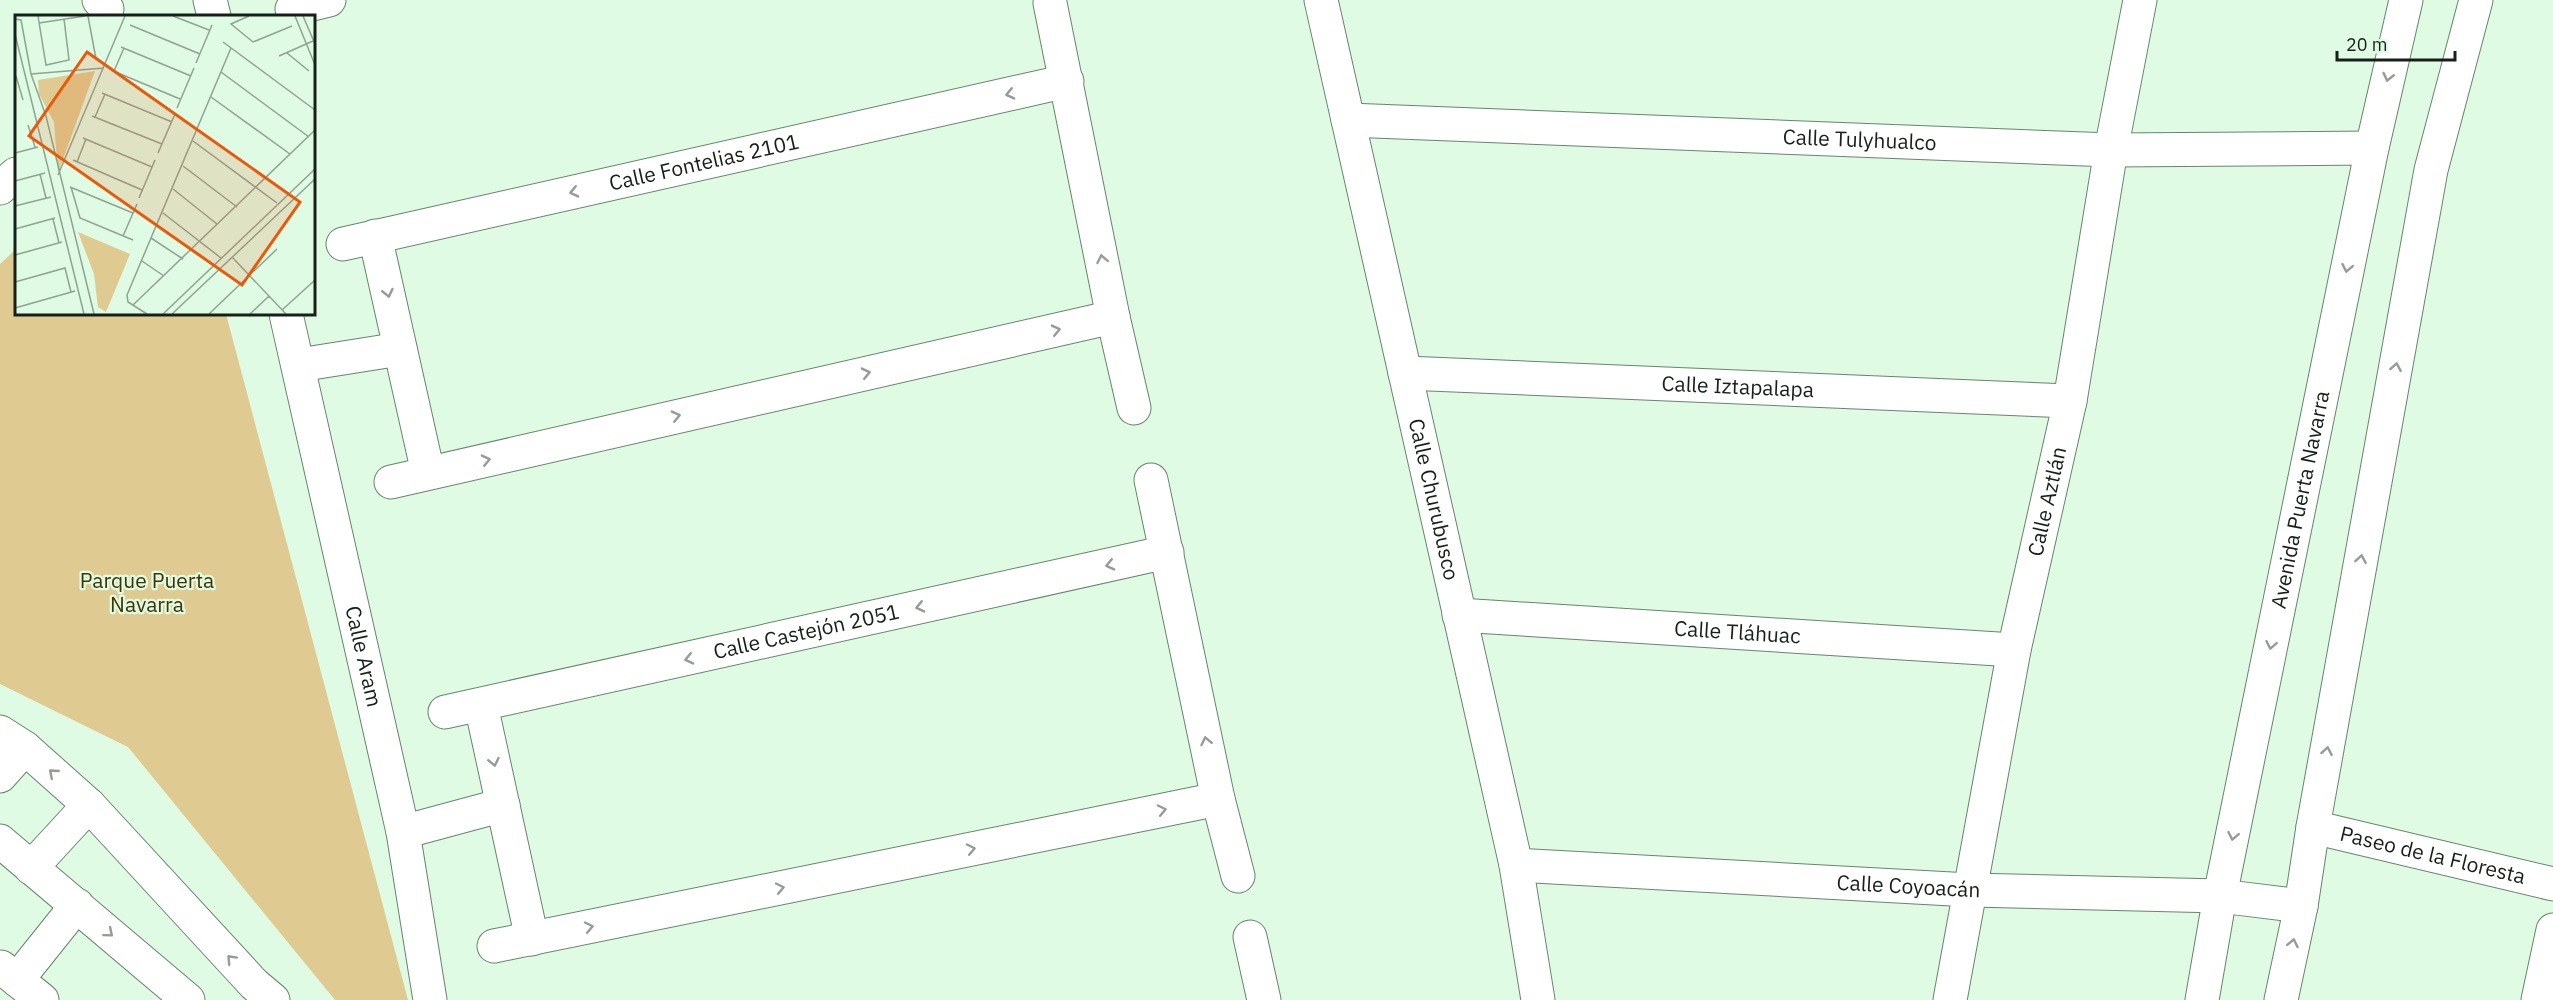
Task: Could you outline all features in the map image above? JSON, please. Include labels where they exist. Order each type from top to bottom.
[{"type":"street","points":[[210,0],[214,15]]},
{"type":"street","name":"Calle Churubusco","points":[[1321,0],[1516,865],[1538,1000]]},
{"type":"street","name":"Calle Aztlán","points":[[1950,1000],[2014,650],[2070,401],[2111,150],[2140,0]]},
{"type":"street","name":"Avenida Puerta Navarra","points":[[2202,1000],[2220,896],[2372,148],[2406,0]]},
{"type":"street","points":[[2281,1000],[2301,906],[2313,827],[2431,170],[2476,0]]},
{"type":"street","points":[[1050,3],[1113,316],[1134,408]]},
{"type":"street","name":"Calle Fontelias 2101","points":[[343,244],[1067,81]]},
{"type":"street","name":"Calle Tulyhualco","points":[[1348,120],[2111,150],[2372,148]]},
{"type":"street","points":[[0,188],[15,175]]},
{"type":"street","points":[[375,236],[429,473]]},
{"type":"street","name":"Calle Aram","points":[[286,315],[403,832],[430,1000]]},
{"type":"street","points":[[391,482],[1113,316]]},
{"type":"street","points":[[299,365],[400,349]]},
{"type":"street","name":"Calle Iztapalapa","points":[[1405,373],[2070,401]]},
{"type":"street","points":[[1151,480],[1218,799],[1238,876]]},
{"type":"street","name":"Calle Castejón 2051","points":[[445,712],[1167,552]]},
{"type":"street","name":"Calle Tláhuac","points":[[1459,615],[2014,650]]},
{"type":"street","points":[[481,705],[532,939]]},
{"type":"street","points":[[0,776],[12,740],[89,805],[254,984],[273,1000]]},
{"type":"street","points":[[494,946],[1218,799]]},
{"type":"street","points":[[31,868],[89,805]]},
{"type":"street","points":[[403,832],[503,805]]},
{"type":"street","name":"Paseo de la Floresta","points":[[2313,827],[2553,884]]},
{"type":"street","points":[[0,842],[188,1000]]},
{"type":"street","name":"Calle Coyoacán","points":[[1516,865],[1970,890],[2220,896],[2301,906]]},
{"type":"street","points":[[20,982],[77,905]]},
{"type":"street","points":[[2538,1000],[2553,930]]},
{"type":"street","points":[[1250,937],[1264,1000]]},
{"type":"green space","name":"Parque Puerta Navarra","points":[[15,250],[15,315],[226,315],[408,1000],[335,1000],[128,747],[0,684],[0,264]]}]
